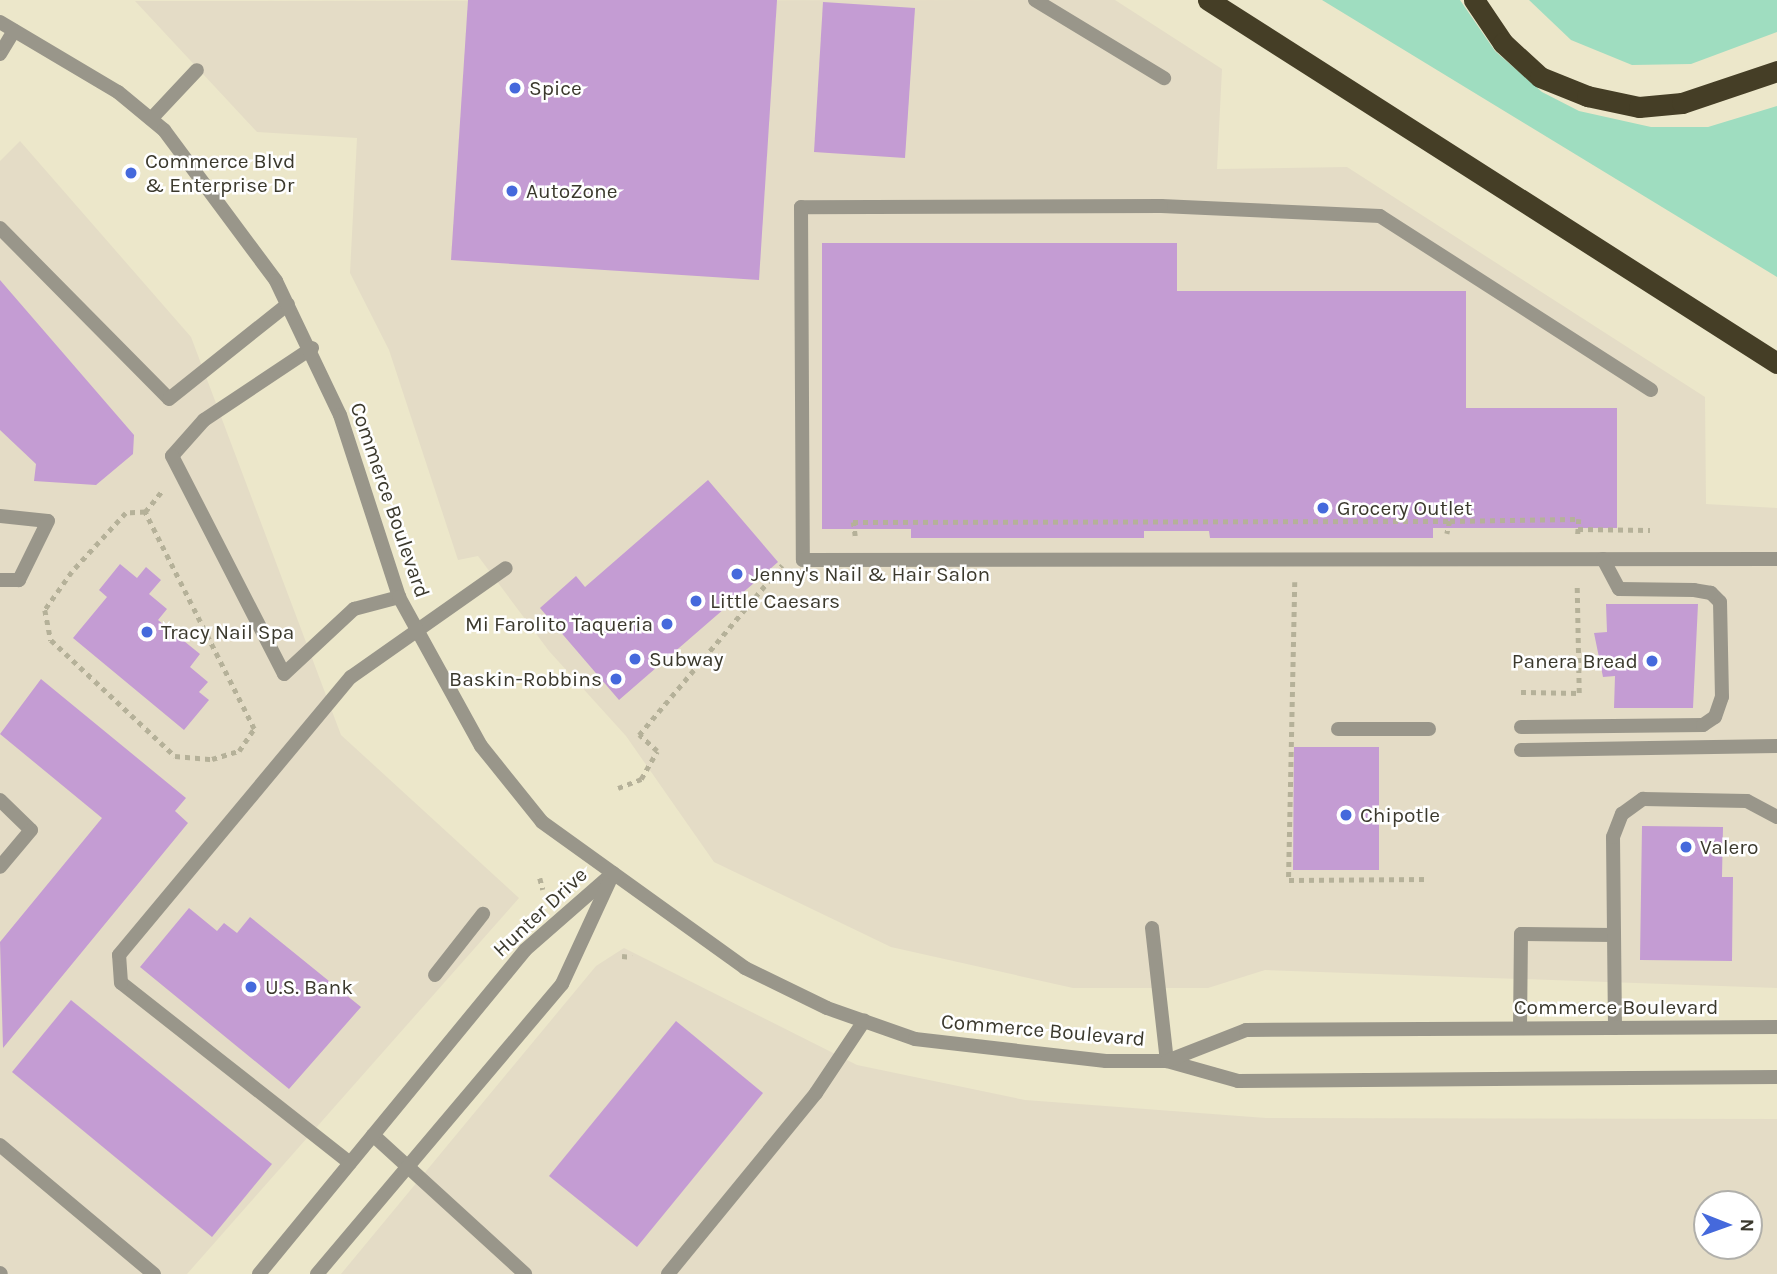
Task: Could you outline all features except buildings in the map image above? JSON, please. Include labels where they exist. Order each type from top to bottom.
[{"type":"highway","points":[[1208,0],[1777,363]]},
{"type":"highway","points":[[1474,0],[1503,43],[1540,77],[1587,96],[1639,107],[1682,103],[1777,71]]},
{"type":"street","points":[[1035,0],[1164,78]]},
{"type":"street","name":"Commerce Boulevard","points":[[0,22],[118,92],[151,119],[189,158],[288,304],[312,348],[399,597],[481,746],[534,811],[613,873],[745,968],[864,1021],[915,1039],[1003,1052],[1167,1061],[1238,1081],[1777,1077]]},
{"type":"street","points":[[0,54],[14,31]]},
{"type":"street","points":[[151,119],[197,70]]},
{"type":"street","points":[[1651,390],[1380,216],[1161,206],[801,208],[803,560],[1777,559]]},
{"type":"street","points":[[0,228],[169,399],[288,304]]},
{"type":"street","points":[[312,348],[204,420],[172,456],[284,674],[354,609],[399,597]]},
{"type":"street","points":[[0,516],[48,521],[19,580],[0,580]]},
{"type":"street","points":[[1521,727],[1703,725],[1715,718],[1722,697],[1720,603],[1712,593],[1694,590],[1619,589],[1602,559]]},
{"type":"street","points":[[350,1163],[121,983],[119,955],[351,677],[418,635],[506,568]]},
{"type":"street","points":[[1338,729],[1429,729]]},
{"type":"street","points":[[1521,750],[1777,746]]},
{"type":"street","points":[[0,800],[30,830],[0,867]]},
{"type":"street","points":[[1615,1028],[1613,837],[1630,803],[1747,801],[1777,817]]},
{"type":"street","name":"Hunter Drive","points":[[259,1274],[526,950],[613,873]]},
{"type":"street","name":"Hunter Drive","points":[[317,1274],[562,985],[613,873]]},
{"type":"street","points":[[435,975],[483,914]]},
{"type":"street","points":[[1152,928],[1167,1061]]},
{"type":"street","points":[[1520,1028],[1521,934],[1613,935]]},
{"type":"street","points":[[668,1274],[816,1093],[864,1021]]},
{"type":"street","name":"Commerce Boulevard","points":[[1167,1061],[1246,1030],[1777,1027]]},
{"type":"street","points":[[373,1135],[525,1274]]},
{"type":"street","points":[[0,1145],[154,1274]]},
{"type":"path","points":[[145,512],[254,729],[239,751],[212,758],[175,756],[51,640],[45,610],[65,582],[126,513],[145,512],[180,471]]},
{"type":"path","points":[[855,536],[853,522],[1579,519],[1578,532],[1650,530]]},
{"type":"path","points":[[1447,534],[1450,521]]},
{"type":"path","points":[[618,788],[641,779],[657,751],[639,735],[782,567],[779,552]]},
{"type":"path","points":[[1295,574],[1289,880],[1429,879]]},
{"type":"path","points":[[1521,692],[1579,693],[1577,584]]},
{"type":"path","points":[[540,878],[544,890]]},
{"type":"path","points":[[622,956],[632,957]]},
{"type":"shaded area","points":[[1115,0],[1222,69],[1217,169],[1347,167],[1705,397],[1706,504],[1777,508],[1777,988],[1265,970],[1208,988],[1073,988],[891,947],[714,862],[626,736],[549,651],[478,556],[458,560],[389,350],[350,273],[357,138],[257,132],[135,1]]},
{"type":"shaded area","points":[[20,141],[191,337],[341,735],[519,898],[187,1274],[0,1274],[0,161]]},
{"type":"shaded area","points":[[624,948],[857,1065],[1025,1100],[1266,1118],[1777,1119],[1777,1274],[341,1274],[596,966]]},
{"type":"green space","points":[[1322,0],[1460,0],[1495,51],[1542,92],[1579,111],[1651,127],[1708,127],[1777,106],[1777,277]]},
{"type":"green space","points":[[1529,0],[1777,0],[1777,32],[1691,64],[1632,65],[1571,40]]},
{"type":"place","name":"Spice","points":[[515,88]]},
{"type":"place","name":"Commerce Blvd & Enterprise Dr","points":[[131,173]]},
{"type":"place","name":"AutoZone","points":[[512,191]]},
{"type":"place","name":"Grocery Outlet","points":[[1323,508]]},
{"type":"place","name":"Jenny's Nail & Hair Salon","points":[[737,574]]},
{"type":"place","name":"Little Caesars","points":[[696,601]]},
{"type":"place","name":"Mi Farolito Taqueria","points":[[667,624]]},
{"type":"place","name":"Tracy Nail Spa","points":[[147,632]]},
{"type":"place","name":"Subway","points":[[635,659]]},
{"type":"place","name":"Panera Bread","points":[[1652,661]]},
{"type":"place","name":"Baskin-Robbins","points":[[616,679]]},
{"type":"place","name":"Chipotle","points":[[1346,815]]},
{"type":"place","name":"Valero","points":[[1686,847]]},
{"type":"place","name":"U.S. Bank","points":[[251,987]]}]
